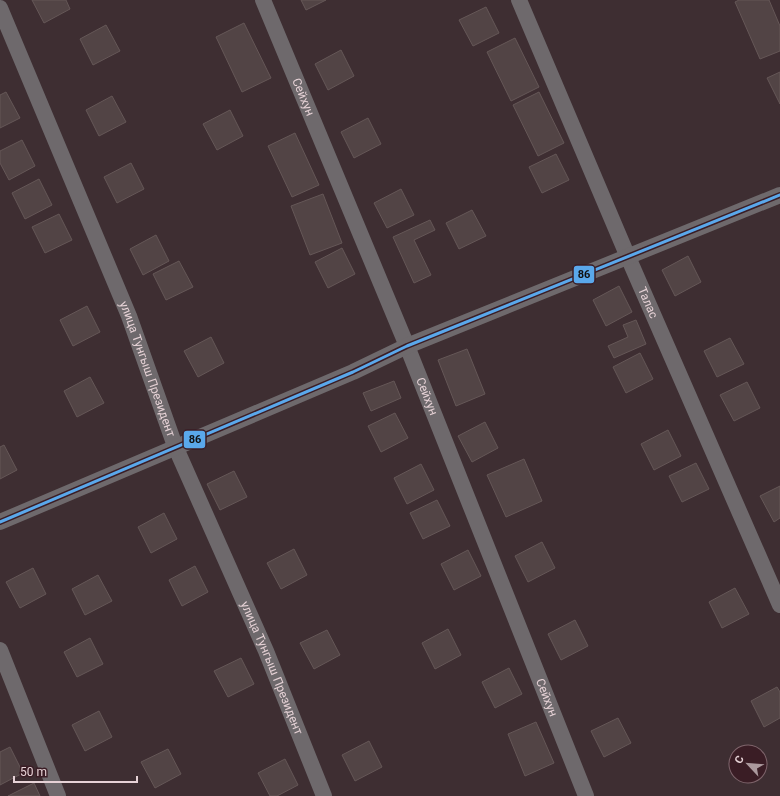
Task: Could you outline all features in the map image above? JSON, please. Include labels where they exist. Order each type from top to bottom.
[{"type":"street","name":"Сейхун","points":[[263,0],[406,346],[586,796]]},
{"type":"street","name":"Талас","points":[[519,0],[628,257],[780,605]]},
{"type":"street","name":"улица Тунгыш Президент","points":[[0,8],[129,316],[175,446],[266,651],[324,796]]},
{"type":"street","points":[[0,522],[175,446],[353,372],[406,346],[780,195]]},
{"type":"street","points":[[0,650],[58,796]]},
{"type":"building","points":[[32,0],[66,0],[70,9],[44,23]]},
{"type":"building","points":[[301,0],[326,0],[306,10]]},
{"type":"building","points":[[739,0],[769,0],[780,26],[780,51],[760,59],[735,2]]},
{"type":"building","points":[[486,7],[499,33],[473,46],[459,20]]},
{"type":"building","points":[[244,23],[271,78],[242,92],[216,37]]},
{"type":"building","points":[[106,25],[120,51],[93,65],[80,39]]},
{"type":"building","points":[[515,38],[539,87],[511,101],[487,52]]},
{"type":"building","points":[[341,50],[354,76],[328,90],[315,64]]},
{"type":"building","points":[[780,72],[780,104],[767,78]]},
{"type":"building","points":[[6,92],[20,118],[0,128],[0,95]]},
{"type":"building","points":[[539,92],[564,143],[538,156],[513,105]]},
{"type":"building","points":[[112,96],[126,122],[99,136],[86,110]]},
{"type":"building","points":[[230,110],[243,136],[217,150],[203,124]]},
{"type":"building","points":[[368,118],[381,144],[354,158],[341,132]]},
{"type":"building","points":[[295,133],[319,185],[292,197],[268,146]]},
{"type":"building","points":[[22,140],[35,166],[9,180],[0,163],[0,151]]},
{"type":"building","points":[[556,154],[569,180],[542,193],[529,167]]},
{"type":"building","points":[[131,163],[144,189],[117,203],[104,177]]},
{"type":"building","points":[[39,179],[52,205],[25,219],[12,193]]},
{"type":"building","points":[[401,189],[414,215],[387,228],[374,203]]},
{"type":"building","points":[[323,194],[342,243],[310,255],[291,206]]},
{"type":"building","points":[[472,210],[486,236],[459,249],[446,223]]},
{"type":"building","points":[[59,214],[72,240],[45,253],[32,227]]},
{"type":"building","points":[[430,220],[435,230],[414,240],[431,275],[414,283],[393,237]]},
{"type":"building","points":[[156,235],[169,261],[143,275],[130,249]]},
{"type":"building","points":[[342,248],[355,274],[328,288],[315,262]]},
{"type":"building","points":[[688,256],[701,282],[675,296],[662,270]]},
{"type":"building","points":[[179,261],[193,287],[166,300],[153,274]]},
{"type":"building","points":[[619,286],[632,312],[606,326],[593,300]]},
{"type":"building","points":[[87,306],[100,332],[73,346],[60,320]]},
{"type":"building","points":[[636,320],[646,344],[614,358],[608,346],[628,337],[623,325]]},
{"type":"building","points":[[211,337],[224,363],[198,377],[184,351]]},
{"type":"building","points":[[730,338],[744,364],[717,377],[704,351]]},
{"type":"building","points":[[467,349],[485,394],[456,406],[438,360]]},
{"type":"building","points":[[640,353],[653,379],[626,393],[613,367]]},
{"type":"building","points":[[90,377],[104,403],[77,417],[64,391]]},
{"type":"building","points":[[394,381],[401,398],[371,411],[363,393]]},
{"type":"building","points":[[747,382],[760,408],[734,421],[720,395]]},
{"type":"building","points":[[395,413],[408,438],[381,452],[368,426]]},
{"type":"building","points":[[485,422],[498,448],[472,462],[458,436]]},
{"type":"building","points":[[668,430],[681,456],[654,470],[641,444]]},
{"type":"building","points":[[4,445],[17,470],[0,479],[0,447]]},
{"type":"building","points":[[524,459],[542,501],[506,517],[487,475]]},
{"type":"building","points":[[696,463],[709,489],[682,502],[669,476]]},
{"type":"building","points":[[421,464],[434,490],[407,504],[394,478]]},
{"type":"building","points":[[234,471],[247,497],[220,510],[207,484]]},
{"type":"building","points":[[780,486],[780,518],[774,522],[760,496]]},
{"type":"building","points":[[437,500],[450,526],[423,539],[410,513]]},
{"type":"building","points":[[164,513],[177,539],[151,553],[138,527]]},
{"type":"building","points":[[542,542],[555,568],[528,582],[515,556]]},
{"type":"building","points":[[294,549],[307,575],[281,589],[267,563]]},
{"type":"building","points":[[468,550],[481,576],[454,590],[441,564]]},
{"type":"building","points":[[195,566],[208,592],[182,606],[169,580]]},
{"type":"building","points":[[33,568],[46,594],[20,608],[6,582]]},
{"type":"building","points":[[98,575],[112,601],[85,615],[72,589]]},
{"type":"building","points":[[735,588],[749,614],[722,628],[709,602]]},
{"type":"building","points":[[575,620],[588,646],[561,660],[548,634]]},
{"type":"building","points":[[448,629],[461,655],[435,669],[422,643]]},
{"type":"building","points":[[327,630],[340,655],[314,669],[300,643]]},
{"type":"building","points":[[90,638],[103,664],[77,677],[64,652]]},
{"type":"building","points":[[241,658],[254,684],[228,697],[214,671]]},
{"type":"building","points":[[509,668],[522,694],[495,708],[482,682]]},
{"type":"building","points":[[777,687],[780,692],[780,718],[764,727],[751,701]]},
{"type":"building","points":[[99,711],[112,737],[85,751],[72,725]]},
{"type":"building","points":[[618,718],[631,743],[604,757],[591,731]]},
{"type":"building","points":[[536,722],[554,763],[525,776],[508,734]]},
{"type":"building","points":[[369,741],[382,767],[355,781],[342,755]]},
{"type":"building","points":[[10,747],[23,773],[0,785],[0,752]]},
{"type":"building","points":[[168,749],[181,774],[155,788],[141,762]]},
{"type":"building","points":[[285,759],[298,785],[277,796],[270,796],[258,773]]},
{"type":"building","points":[[34,783],[40,796],[8,796]]},
{"type":"transit line","name":"86","points":[[0,522],[353,372],[407,346],[780,195]]}]
